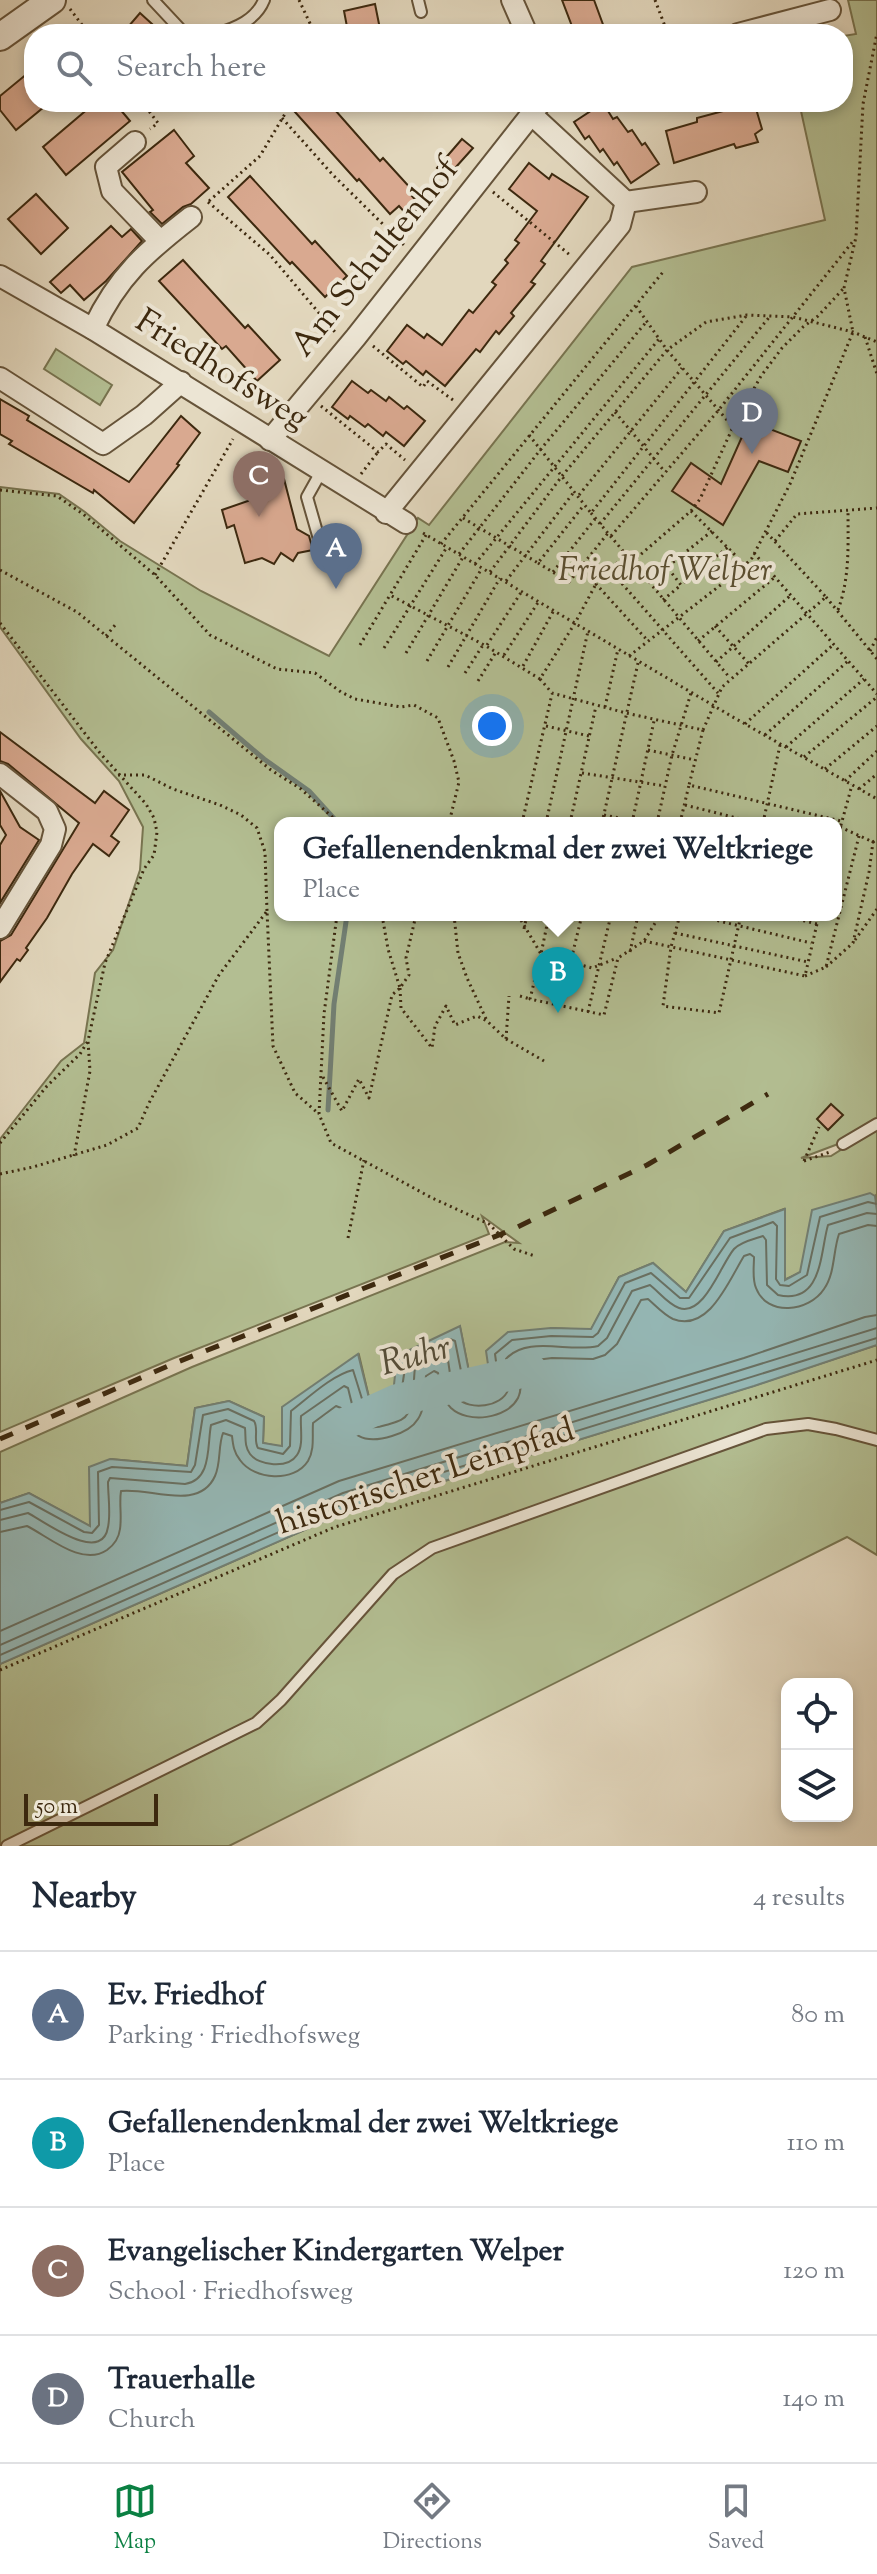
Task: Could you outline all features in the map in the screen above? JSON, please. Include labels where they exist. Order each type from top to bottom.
[{"type":"street","points":[[2,32],[52,0]]},
{"type":"street","points":[[512,0],[523,24]]},
{"type":"street","points":[[776,24],[830,10]]},
{"type":"street","name":"Am Schultenhof","points":[[270,440],[533,112]]},
{"type":"street","name":"Am Schultenhof","points":[[540,112],[626,202]]},
{"type":"street","points":[[135,142],[106,167],[112,191],[160,241]]},
{"type":"street","points":[[386,513],[620,225],[626,202],[696,192]]},
{"type":"street","points":[[93,329],[123,277],[160,241],[191,217]]},
{"type":"street","name":"Friedhofsweg","points":[[0,276],[181,382],[406,523]]},
{"type":"street","points":[[0,378],[103,444],[144,415],[181,382]]},
{"type":"street","points":[[0,774],[47,811],[55,829],[51,845],[0,928]]},
{"type":"lane","points":[[153,0],[175,24]]},
{"type":"lane","points":[[241,24],[260,10],[264,0]]},
{"type":"lane","points":[[319,539],[307,497],[321,472]]},
{"type":"lane","points":[[843,1144],[877,1124]]},
{"type":"lane","points":[[7,1846],[256,1723],[281,1700],[393,1574],[432,1548],[766,1429],[808,1424],[877,1440]]},
{"type":"path","points":[[62,0],[81,24]]},
{"type":"path","points":[[299,0],[310,24]]},
{"type":"path","points":[[655,0],[664,24]]},
{"type":"path","points":[[629,656],[745,565],[754,553],[801,458],[853,332],[844,288],[856,237],[863,104],[877,33]]},
{"type":"path","points":[[135,142],[158,123],[150,112]]},
{"type":"path","points":[[191,217],[260,156],[286,112]]},
{"type":"path","points":[[282,118],[333,175],[418,259]]},
{"type":"path","points":[[479,180],[585,268]]},
{"type":"path","points":[[208,202],[270,255],[353,340],[423,387],[427,381],[469,412]]},
{"type":"path","points":[[463,518],[569,582],[717,412],[856,237]]},
{"type":"path","points":[[441,544],[663,272]]},
{"type":"path","points":[[632,562],[691,511],[700,499],[733,427],[761,376],[782,348],[844,288]]},
{"type":"path","points":[[636,306],[667,350],[733,427]]},
{"type":"path","points":[[591,513],[747,315]]},
{"type":"path","points":[[490,572],[562,476],[667,350],[706,322],[747,315],[793,317],[853,332],[877,342]]},
{"type":"path","points":[[600,524],[771,315]]},
{"type":"path","points":[[406,653],[479,529],[647,321]]},
{"type":"path","points":[[865,337],[877,374]]},
{"type":"path","points":[[475,564],[659,339]]},
{"type":"path","points":[[578,497],[682,368]]},
{"type":"path","points":[[307,395],[378,452]]},
{"type":"path","points":[[615,412],[665,472]]},
{"type":"path","points":[[155,575],[243,422]]},
{"type":"path","points":[[529,435],[595,519],[731,679]]},
{"type":"path","points":[[350,489],[386,444],[420,472]]},
{"type":"path","points":[[795,457],[801,458]]},
{"type":"path","points":[[0,490],[57,496],[155,575],[210,635],[277,669],[315,673],[355,699],[401,707],[414,705],[438,718],[459,782],[450,817]]},
{"type":"path","points":[[505,581],[574,492]]},
{"type":"path","points":[[538,563],[584,505]]},
{"type":"path","points":[[775,541],[797,514],[877,508]]},
{"type":"path","points":[[838,610],[846,589],[848,510]]},
{"type":"path","points":[[691,511],[745,565]]},
{"type":"path","points":[[553,572],[595,519]]},
{"type":"path","points":[[406,523],[691,693],[877,799]]},
{"type":"path","points":[[681,585],[667,567],[712,531]]},
{"type":"path","points":[[765,532],[838,610],[877,659]]},
{"type":"path","points":[[360,645],[426,535]]},
{"type":"path","points":[[384,648],[447,547]]},
{"type":"path","points":[[663,600],[728,547]]},
{"type":"path","points":[[754,553],[877,696],[804,757]]},
{"type":"path","points":[[540,679],[596,584],[626,554]]},
{"type":"path","points":[[427,661],[482,568]]},
{"type":"path","points":[[0,570],[77,612],[271,770],[301,789],[332,817]]},
{"type":"path","points":[[610,570],[719,693]]},
{"type":"path","points":[[698,641],[775,576]]},
{"type":"path","points":[[448,667],[500,578]]},
{"type":"path","points":[[596,584],[648,641]]},
{"type":"path","points":[[465,673],[522,591]]},
{"type":"path","points":[[390,595],[504,656],[540,679],[552,693],[703,730]]},
{"type":"path","points":[[716,662],[791,595]]},
{"type":"path","points":[[682,817],[703,730],[719,693],[731,679],[826,597]]},
{"type":"path","points":[[504,656],[539,601]]},
{"type":"path","points":[[522,668],[554,610]]},
{"type":"path","points":[[0,623],[118,775],[146,804],[157,832],[154,855],[144,869],[105,963],[88,1041],[90,1071],[74,1156]]},
{"type":"path","points":[[106,636],[116,624]]},
{"type":"path","points":[[715,626],[749,664]]},
{"type":"path","points":[[547,817],[588,630]]},
{"type":"path","points":[[870,651],[877,637]]},
{"type":"path","points":[[745,724],[834,644]]},
{"type":"path","points":[[605,707],[618,649]]},
{"type":"path","points":[[478,681],[496,652]]},
{"type":"path","points":[[612,817],[604,815],[638,661]]},
{"type":"path","points":[[765,735],[848,661]]},
{"type":"path","points":[[786,747],[864,679]]},
{"type":"path","points":[[523,817],[552,693]]},
{"type":"path","points":[[658,817],[672,755],[691,693]]},
{"type":"path","points":[[571,817],[596,704]]},
{"type":"path","points":[[634,817],[655,720]]},
{"type":"path","points":[[544,725],[589,736]]},
{"type":"path","points":[[825,769],[877,726]]},
{"type":"path","points":[[764,817],[780,744]]},
{"type":"path","points":[[648,750],[695,760]]},
{"type":"path","points":[[845,781],[877,751]]},
{"type":"path","points":[[581,772],[665,786]]},
{"type":"path","points":[[859,789],[877,774]]},
{"type":"path","points":[[118,775],[145,775],[173,789],[220,805],[241,815],[257,828],[265,852],[273,1046],[295,1093],[319,1114],[331,1143],[432,1198],[489,1224],[514,1249],[535,1256]]},
{"type":"path","points":[[689,785],[825,817]]},
{"type":"path","points":[[842,818],[852,785]]},
{"type":"path","points":[[685,805],[733,817]]},
{"type":"path","points":[[327,813],[329,817]]},
{"type":"path","points":[[842,828],[876,841],[853,943]]},
{"type":"path","points":[[842,903],[859,836]]},
{"type":"path","points":[[644,941],[805,976],[826,967],[853,943],[877,909]]},
{"type":"path","points":[[0,1174],[74,1156],[115,1142],[138,1128],[219,975],[267,911]]},
{"type":"path","points":[[319,1114],[324,1014],[336,921]]},
{"type":"path","points":[[383,921],[400,988],[401,1008],[432,1048],[435,1026],[446,1006],[455,1025],[477,1016],[506,1039],[544,1061]]},
{"type":"path","points":[[322,1076],[342,1111],[359,1079],[369,1098],[392,995],[409,975],[406,958],[415,921]]},
{"type":"path","points":[[455,921],[458,953],[487,1021]]},
{"type":"path","points":[[521,921],[541,954],[592,968],[630,952],[644,941],[656,921]]},
{"type":"path","points":[[524,929],[526,921]]},
{"type":"path","points":[[530,999],[548,921]]},
{"type":"path","points":[[560,1005],[580,921]]},
{"type":"path","points":[[588,1012],[610,921]]},
{"type":"path","points":[[630,952],[637,921]]},
{"type":"path","points":[[678,921],[671,947],[663,1006],[719,1013],[740,921]]},
{"type":"path","points":[[716,921],[813,944]]},
{"type":"path","points":[[805,921],[817,924]]},
{"type":"path","points":[[805,976],[818,921]]},
{"type":"path","points":[[826,967],[838,921]]},
{"type":"path","points":[[675,933],[808,962]]},
{"type":"path","points":[[520,996],[604,1015],[618,958]]},
{"type":"path","points":[[506,1039],[509,996]]},
{"type":"path","points":[[0,1143],[47,1086],[80,1054],[88,1041]]},
{"type":"path","points":[[819,1127],[804,1161],[843,1144]]},
{"type":"path","points":[[348,1238],[364,1160]]},
{"type":"path","name":"historischer Leinpfad","points":[[0,1670],[335,1527],[877,1360]]},
{"type":"green space","name":"Friedhof Welper","points":[[848,0],[877,0],[877,1123],[846,1141],[801,1158],[831,1156],[877,1127],[877,1211],[875,1196],[800,1273],[784,1280],[784,1209],[724,1231],[686,1292],[653,1263],[619,1277],[591,1330],[551,1328],[492,1385],[472,1387],[460,1327],[393,1404],[372,1410],[359,1355],[282,1447],[263,1443],[264,1417],[229,1401],[195,1408],[187,1466],[111,1459],[91,1527],[29,1493],[0,1503],[0,1452],[192,1367],[505,1242],[519,1243],[482,1216],[489,1234],[174,1358],[0,1432],[0,1139],[61,1061],[84,1043],[95,973],[113,950],[140,870],[143,827],[119,781],[81,739],[0,627],[0,487],[59,494],[120,541],[201,591],[329,656],[418,518],[429,525],[632,267],[825,220],[801,112],[853,112],[853,34],[856,34]]},
{"type":"green space","points":[[56,349],[112,385],[100,405],[44,369]]},
{"type":"green space","points":[[877,1345],[877,1555],[847,1537],[229,1846],[0,1846],[0,1664],[350,1510]]},
{"type":"water","points":[[870,1193],[875,1196],[877,1211],[877,1345],[350,1510],[0,1664],[0,1503],[29,1493],[90,1526],[89,1467],[110,1459],[187,1466],[195,1408],[229,1401],[264,1417],[263,1443],[282,1446],[282,1407],[358,1354],[372,1410],[392,1404],[397,1356],[460,1326],[472,1387],[491,1385],[486,1351],[508,1332],[551,1328],[591,1329],[619,1277],[653,1263],[686,1292],[724,1231],[785,1209],[785,1280],[800,1272],[812,1210]]},
{"type":"building","points":[[562,0],[594,0],[603,24],[571,24]]},
{"type":"building","points":[[375,4],[379,24],[346,24],[344,11]]},
{"type":"building","points":[[140,13],[152,24],[131,24]]},
{"type":"building","points":[[24,76],[24,112],[38,112],[16,130],[0,110],[0,96]]},
{"type":"building","points":[[84,112],[122,112],[130,121],[66,175],[43,147]]},
{"type":"building","points":[[295,112],[337,112],[380,161],[383,158],[414,192],[411,195],[421,206],[409,217],[399,206],[390,214],[359,179],[357,181]]},
{"type":"building","points":[[589,112],[609,112],[613,119],[617,117],[628,132],[632,130],[642,145],[645,143],[659,164],[631,183],[617,162],[614,165],[603,149],[600,152],[589,136],[585,139],[574,122]]},
{"type":"building","points":[[720,112],[757,112],[762,129],[755,134],[758,142],[736,148],[734,144],[674,163],[666,131],[697,122],[697,118]]},
{"type":"building","points":[[174,130],[194,156],[186,163],[209,188],[162,224],[122,172]]},
{"type":"building","points":[[462,139],[473,148],[447,177],[437,168]]},
{"type":"building","points":[[529,163],[549,179],[552,174],[588,197],[541,261],[545,264],[531,282],[535,284],[511,313],[514,316],[499,334],[496,331],[480,352],[476,349],[445,386],[426,371],[423,375],[387,351],[407,325],[424,338],[427,334],[442,345],[469,310],[473,313],[496,285],[492,282],[519,243],[515,240],[537,211],[509,189]]},
{"type":"building","points":[[250,176],[312,244],[315,241],[347,276],[325,297],[228,197]]},
{"type":"building","points":[[36,194],[68,228],[41,254],[8,219]]},
{"type":"building","points":[[111,226],[122,237],[131,229],[142,241],[84,300],[70,285],[61,293],[50,282]]},
{"type":"building","points":[[183,260],[245,328],[248,325],[280,360],[257,381],[226,346],[222,349],[159,281]]},
{"type":"building","points":[[352,381],[368,393],[371,390],[386,401],[389,397],[404,409],[407,406],[425,421],[404,446],[386,432],[383,436],[368,424],[365,427],[350,416],[348,419],[332,407]]},
{"type":"building","points":[[0,399],[29,416],[27,420],[129,482],[181,416],[200,433],[134,523],[94,490],[93,493],[9,444],[12,441],[0,434]]},
{"type":"building","points":[[749,421],[801,441],[788,472],[759,461],[723,525],[672,491],[691,463],[721,484]]},
{"type":"building","points":[[249,459],[284,479],[297,529],[309,536],[313,550],[298,553],[293,561],[281,553],[274,564],[262,558],[245,563],[234,525],[227,528],[222,510],[248,501],[255,483],[240,471]]},
{"type":"building","points":[[0,732],[95,803],[104,791],[129,810],[111,836],[119,842],[109,856],[93,844],[26,948],[28,950],[0,982],[0,941],[11,935],[79,823],[8,764],[0,761]]},
{"type":"building","points":[[0,791],[20,827],[39,840],[0,903],[0,845],[6,835],[0,825]]},
{"type":"building","points":[[831,1104],[843,1115],[828,1130],[817,1119]]},
{"type":"waterway","points":[[209,712],[264,759],[309,791],[333,817]]},
{"type":"waterway","points":[[328,1110],[334,1004],[346,921]]},
{"type":"waterway","name":"Ruhr","points":[[335,1428],[397,1400],[531,1370]]},
{"type":"railway","points":[[0,1439],[175,1363],[509,1231],[647,1165],[768,1094]]},
{"type":"place","name":"Trauerhalle","points":[[752,454]]},
{"type":"place","name":"Evangelischer Kindergarten Welper","points":[[259,517]]},
{"type":"place","name":"Ev. Friedhof","points":[[336,589]]},
{"type":"place","name":"Gefallenendenkmal der zwei Weltkriege","points":[[558,1013]]}]
